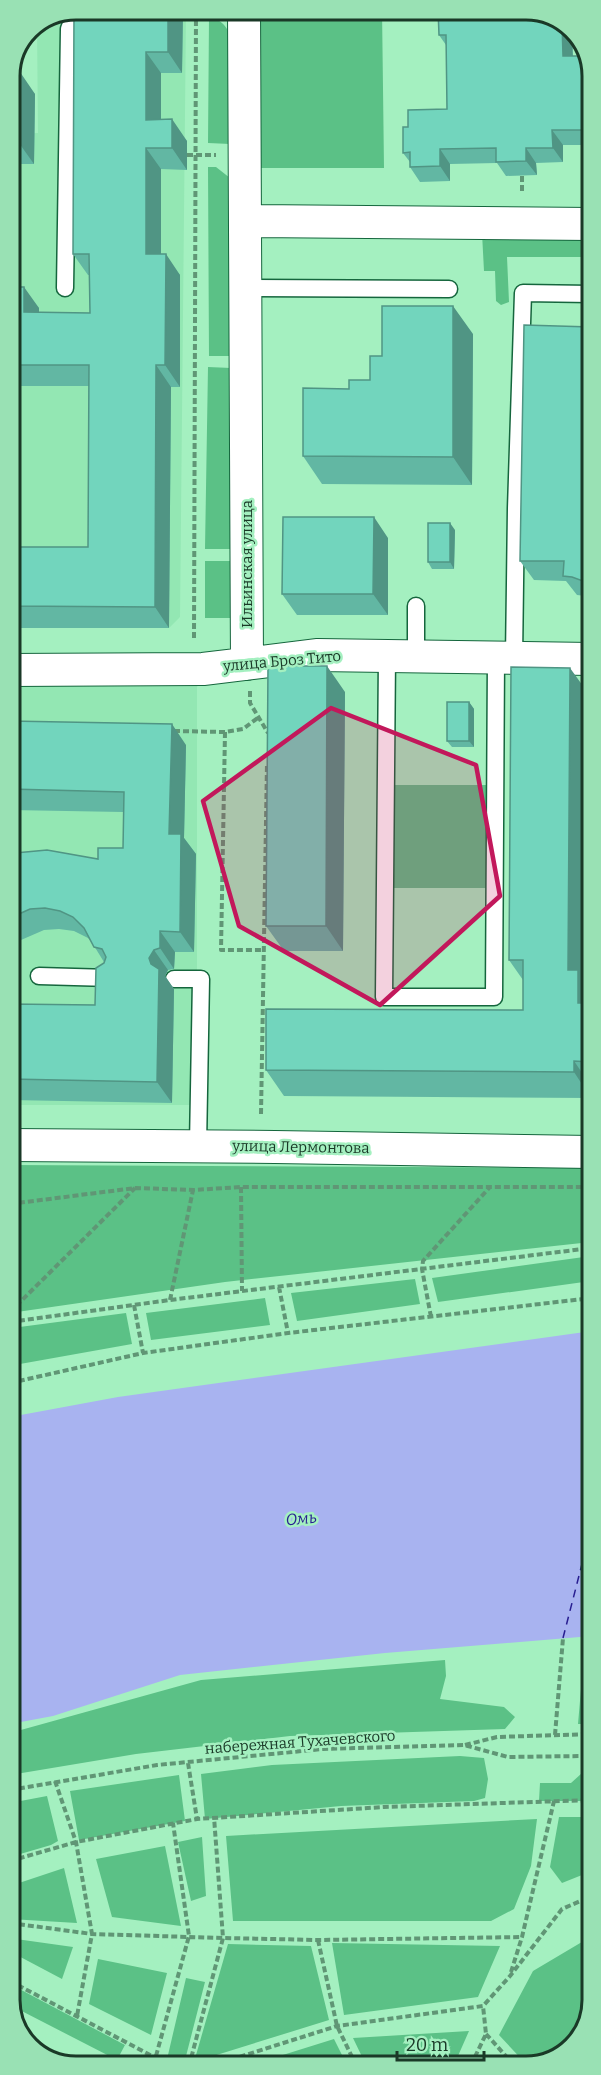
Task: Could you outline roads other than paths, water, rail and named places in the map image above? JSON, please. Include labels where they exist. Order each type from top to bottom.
[{"type":"street","name":"Ильинская улица","points":[[244,20],[247,664]]},
{"type":"street","points":[[245,221],[582,224]]},
{"type":"street","name":"улица Броз Тито","points":[[20,670],[203,669],[318,655],[582,659]]},
{"type":"street","name":"улица Лермонтова","points":[[20,1145],[582,1152]]},
{"type":"lane","points":[[65,288],[69,29],[72,20]]},
{"type":"lane","points":[[245,288],[449,289]]},
{"type":"lane","points":[[416,606],[401,656],[384,997],[494,997],[505,658],[516,508],[523,293],[582,294]]},
{"type":"lane","points":[[39,976],[110,978]]},
{"type":"lane","points":[[174,979],[201,980],[198,1146]]},
{"type":"water","name":"Омь","points":[[582,1332],[582,1637],[385,1653],[180,1675],[53,1716],[20,1722],[20,1415],[118,1397]]}]
